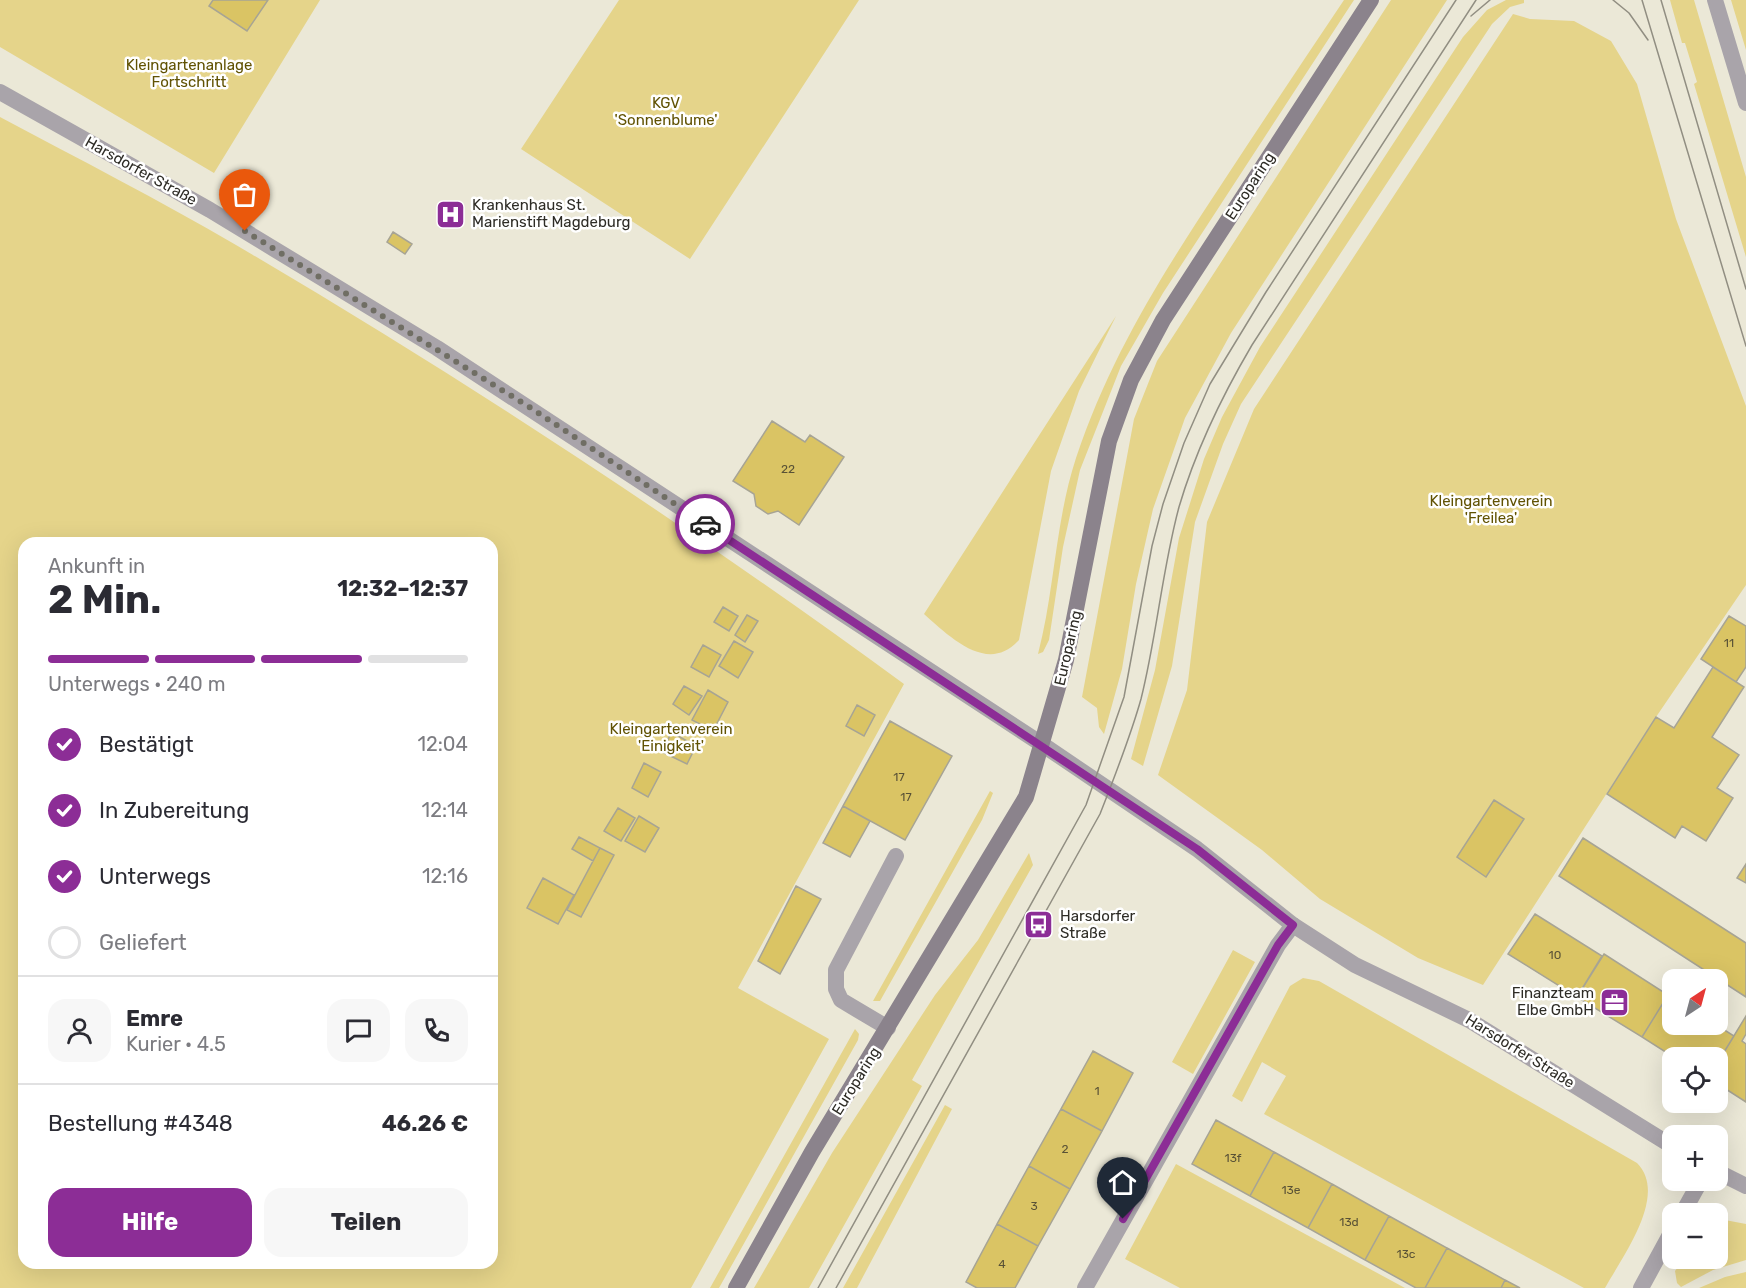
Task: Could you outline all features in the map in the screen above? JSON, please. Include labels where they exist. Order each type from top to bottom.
[{"type":"main road","name":"Europaring","points":[[736,1288],[812,1152],[1020,807],[1032,783],[1076,615],[1109,441],[1127,389],[1163,320],[1371,0]]},
{"type":"street","points":[[1715,0],[1746,103]]},
{"type":"street","name":"Harsdorfer Straße","points":[[0,92],[210,210],[428,342],[1043,745],[1197,849],[1293,925],[1372,975],[1469,1020],[1662,1140]]},
{"type":"street","points":[[888,1028],[841,1000],[835,979],[842,954],[896,856]]},
{"type":"street","points":[[1085,1288],[1278,945],[1293,925]]},
{"type":"street","points":[[1728,1177],[1746,1186]]},
{"type":"street","points":[[1642,1288],[1662,1250]]},
{"type":"green space","name":"Kleingartenanlage Fortschritt","points":[[0,0],[320,0],[214,173],[0,47]]},
{"type":"green space","name":"KGV 'Sonnenblume'","points":[[619,0],[859,0],[690,259],[521,149]]},
{"type":"green space","points":[[1344,0],[1354,0],[1163,293],[1121,366],[1080,470],[1063,547],[1049,640],[1043,652],[1038,654],[1069,482],[1105,384],[1159,282]]},
{"type":"green space","points":[[1391,0],[1447,0],[1231,333],[1185,418],[1153,509],[1136,584],[1122,669],[1104,734],[1099,727],[1097,708],[1082,697],[1134,419],[1157,361]]},
{"type":"green space","points":[[1506,0],[1524,0],[1524,3],[1510,7],[1492,24],[1241,404],[1223,444],[1195,522],[1172,666],[1143,766],[1131,759],[1155,670],[1179,538],[1204,459],[1222,417],[1260,347],[1463,37],[1487,10]]},
{"type":"green space","points":[[1670,0],[1694,0],[1746,177],[1746,257],[1694,84],[1697,82],[1685,43],[1682,43]]},
{"type":"green space","points":[[1731,0],[1746,0],[1746,50]]},
{"type":"green space","name":"Kleingartenverein 'Freilea'","points":[[1513,14],[1530,19],[1574,21],[1611,41],[1637,84],[1676,219],[1746,406],[1746,585],[1656,717],[1483,985],[1418,958],[1320,899],[1262,850],[1158,775],[1187,690],[1207,522],[1254,409]]},
{"type":"green space","name":"Kleingartenverein 'Einigkeit'","points":[[0,117],[207,228],[407,348],[659,512],[904,684],[738,988],[829,1039],[691,1288],[0,1288]]},
{"type":"green space","points":[[1116,316],[1079,391],[1051,471],[1019,640],[1007,650],[995,654],[970,649],[945,633],[924,614]]},
{"type":"green space","points":[[990,791],[993,793],[982,820],[880,1001],[873,1001]]},
{"type":"green space","points":[[1029,853],[1033,865],[912,1080],[922,1086],[809,1288],[754,1288],[832,1153],[935,995],[978,940]]},
{"type":"green space","points":[[1233,950],[1255,962],[1193,1074],[1172,1062]]},
{"type":"green space","points":[[1303,978],[1319,981],[1637,1163],[1646,1176],[1648,1192],[1645,1208],[1631,1243],[1605,1288],[1584,1288],[1264,1114],[1286,1076],[1262,1062],[1242,1102],[1232,1096],[1290,986]]},
{"type":"green space","points":[[855,1029],[859,1034],[858,1040],[719,1288],[710,1288]]},
{"type":"green space","points":[[945,1105],[952,1109],[857,1288],[843,1288]]},
{"type":"green space","points":[[1176,1164],[1405,1288],[1180,1288],[1125,1259]]},
{"type":"green space","points":[[1728,1221],[1746,1224],[1746,1260],[1728,1265]]},
{"type":"green space","points":[[1676,1269],[1716,1269],[1681,1287],[1677,1283]]},
{"type":"green space","points":[[1746,1272],[1746,1288],[1699,1288],[1725,1277]]},
{"type":"building","points":[[213,0],[268,0],[247,31],[209,6]]},
{"type":"building","points":[[393,232],[412,244],[405,254],[387,242]]},
{"type":"building","points":[[772,421],[805,442],[810,435],[844,457],[799,525],[778,511],[768,514],[756,506],[754,494],[733,481]]},
{"type":"building","points":[[723,607],[738,616],[729,631],[714,622]]},
{"type":"building","points":[[747,615],[758,621],[745,642],[735,635]]},
{"type":"building","points":[[1729,616],[1746,626],[1746,667],[1736,682],[1701,659]]},
{"type":"building","points":[[734,641],[753,652],[738,678],[719,666]]},
{"type":"building","points":[[703,645],[721,655],[709,677],[691,667]]},
{"type":"building","points":[[1713,667],[1744,687],[1712,737],[1739,755],[1717,788],[1733,798],[1706,841],[1682,826],[1675,838],[1607,794],[1656,717],[1674,728]]},
{"type":"building","points":[[684,686],[702,696],[689,715],[673,704]]},
{"type":"building","points":[[708,690],[728,702],[713,731],[692,720]]},
{"type":"building","points":[[857,705],[875,715],[864,736],[846,726]]},
{"type":"building","points":[[890,721],[952,756],[905,840],[843,806]]},
{"type":"building","points":[[674,727],[681,730],[678,736],[696,746],[687,764],[662,752]]},
{"type":"building","points":[[644,763],[661,772],[648,797],[632,788]]},
{"type":"building","points":[[1494,800],[1524,819],[1486,877],[1457,857]]},
{"type":"building","points":[[843,806],[870,821],[850,857],[823,843]]},
{"type":"building","points":[[618,808],[635,818],[621,841],[604,831]]},
{"type":"building","points":[[639,816],[659,828],[645,852],[625,841]]},
{"type":"building","points":[[579,837],[600,848],[593,861],[572,849]]},
{"type":"building","points":[[1583,838],[1746,943],[1746,997],[1728,985],[1728,969],[1703,969],[1559,876]]},
{"type":"building","points":[[600,848],[614,855],[581,917],[567,910]]},
{"type":"building","points":[[1746,864],[1746,883],[1737,878]]},
{"type":"building","points":[[543,878],[574,895],[558,924],[527,908]]},
{"type":"building","points":[[796,886],[821,899],[780,974],[758,961]]},
{"type":"building","points":[[1535,914],[1602,956],[1577,997],[1508,954]]},
{"type":"building","points":[[1604,954],[1662,991],[1662,1005],[1642,1037],[1577,997]]},
{"type":"building","points":[[1662,1005],[1662,1035],[1728,1035],[1728,1032],[1734,1036],[1727,1047],[1662,1047],[1662,1050],[1642,1037]]},
{"type":"building","points":[[1746,1016],[1746,1034],[1742,1041],[1746,1044],[1746,1102],[1728,1090],[1727,1047]]},
{"type":"building","points":[[1093,1051],[1133,1073],[1102,1131],[1061,1109]]},
{"type":"building","points":[[1061,1109],[1102,1131],[1070,1189],[1029,1166]]},
{"type":"building","points":[[1216,1120],[1274,1152],[1250,1196],[1192,1164]]},
{"type":"building","points":[[1274,1152],[1332,1184],[1308,1228],[1250,1196]]},
{"type":"building","points":[[1029,1166],[1070,1189],[1038,1246],[997,1224]]},
{"type":"building","points":[[1332,1184],[1389,1216],[1365,1260],[1308,1228]]},
{"type":"building","points":[[1389,1216],[1447,1248],[1425,1288],[1416,1288],[1365,1260]]},
{"type":"building","points":[[997,1224],[1038,1246],[1015,1288],[977,1288],[966,1282]]},
{"type":"building","points":[[1447,1248],[1505,1280],[1501,1288],[1425,1288]]},
{"type":"building","points":[[1505,1280],[1520,1288],[1501,1288]]},
{"type":"tram line","points":[[818,1288],[1086,805],[1124,697],[1152,546],[1163,504],[1184,443],[1210,384],[1266,292],[1456,0]]},
{"type":"tram line","points":[[836,1288],[1100,814],[1141,699],[1179,507],[1193,464],[1220,403],[1252,345],[1476,0]]},
{"type":"tram line","points":[[1471,16],[1490,0]]},
{"type":"tram line","points":[[1613,0],[1629,13],[1648,40]]},
{"type":"tram line","points":[[1642,0],[1746,346]]},
{"type":"tram line","points":[[1661,0],[1746,289]]},
{"type":"way so far","points":[[245,231],[389,318],[531,408],[705,524]]},
{"type":"place","name":"Krankenhaus St. Marienstift Magdeburg","points":[[451,214]]},
{"type":"place","name":"Harsdorfer Straße","points":[[1039,925]]},
{"type":"place","name":"Finanzteam Elbe GmbH","points":[[1615,1002]]},
{"type":"route","points":[[705,524],[842,612],[1197,849],[1293,925],[1278,945],[1123,1219]]}]
